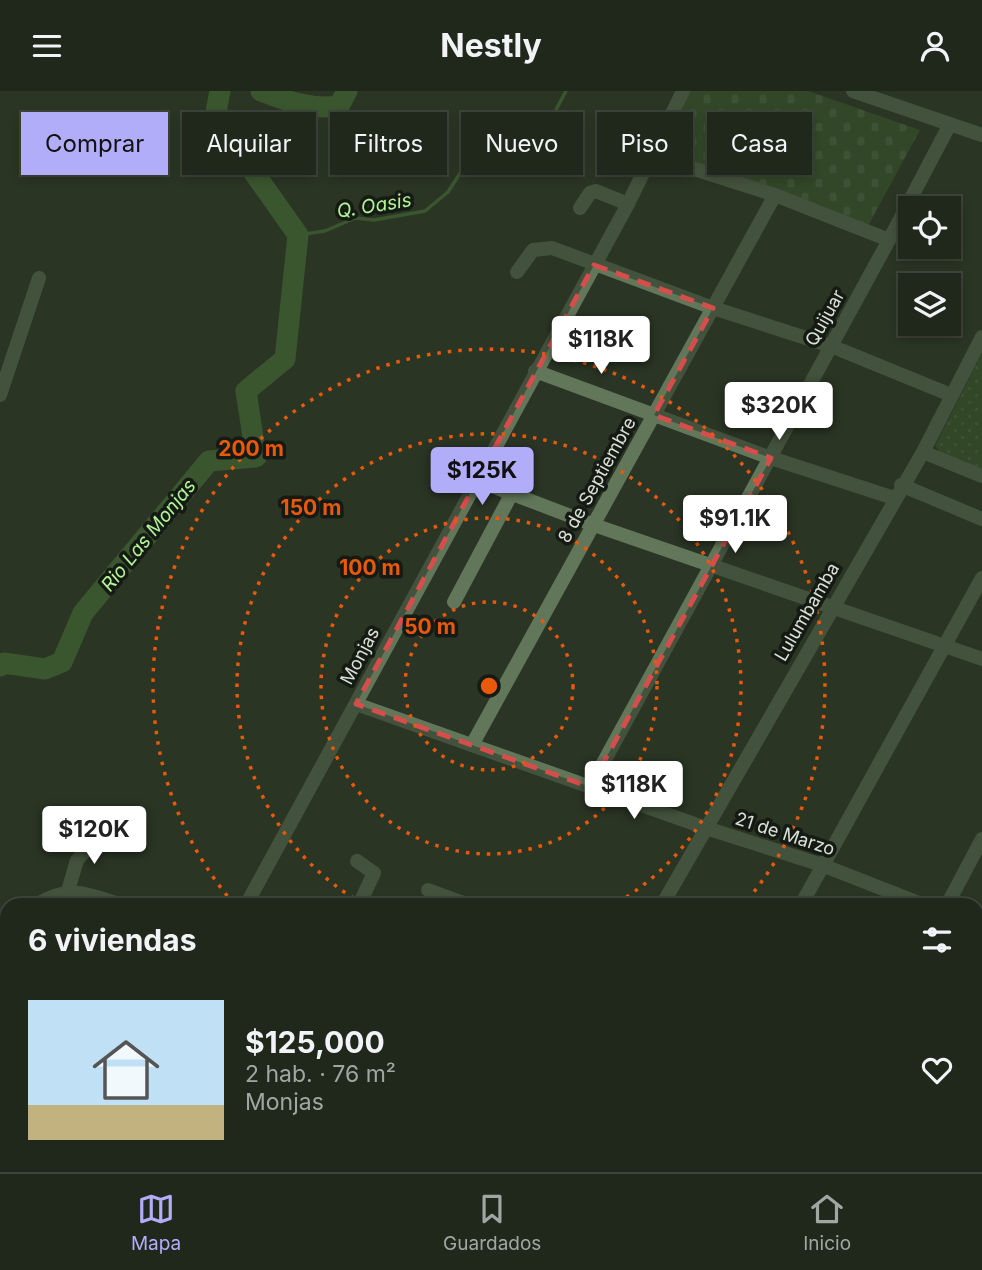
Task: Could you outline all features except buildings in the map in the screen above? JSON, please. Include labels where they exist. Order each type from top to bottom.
[{"type":"street","name":"Monjas","points":[[674,112],[683,91]]},
{"type":"street","points":[[853,91],[982,135]]},
{"type":"street","name":"Quijuar","points":[[590,787],[950,124]]},
{"type":"street","points":[[693,169],[775,195],[889,240]]},
{"type":"street","name":"Monjas","points":[[250,898],[644,175]]},
{"type":"street","points":[[580,208],[590,193],[596,191],[628,204]]},
{"type":"street","name":"8 de Septiembre","points":[[472,745],[775,195]]},
{"type":"street","points":[[517,272],[527,255],[542,248],[552,249],[713,309],[831,346],[951,395]]},
{"type":"street","points":[[0,395],[39,278]]},
{"type":"street","name":"Lulumbamba","points":[[666,898],[923,452],[982,337]]},
{"type":"street","points":[[536,370],[771,458],[898,492],[982,519]]},
{"type":"street","points":[[923,452],[982,476]]},
{"type":"street","points":[[477,480],[594,525],[982,659]]},
{"type":"street","points":[[454,602],[512,493]]},
{"type":"street","points":[[805,898],[982,578]]},
{"type":"street","name":"21 de Marzo","points":[[356,704],[706,828],[822,865],[907,898]]},
{"type":"street","points":[[68,891],[77,860],[104,832]]},
{"type":"street","points":[[951,898],[982,839]]},
{"type":"street","points":[[357,861],[374,873],[362,898]]},
{"type":"street","points":[[428,890],[450,898]]},
{"type":"street","points":[[46,898],[68,891],[83,898]]},
{"type":"highlighted area","points":[[594,265],[713,308],[654,415],[771,458],[590,787],[356,704]]},
{"type":"green space","points":[[678,91],[808,91],[920,130],[868,226],[727,175],[812,175],[812,112],[707,112],[707,168],[693,163],[693,112],[668,112]]},
{"type":"green space","points":[[982,353],[982,469],[940,452],[935,446]]},
{"type":"waterway","name":"Rio Las Monjas","points":[[0,666],[4,663],[45,669],[62,662],[83,613],[209,461],[256,457],[246,391],[285,359],[298,235],[238,150],[216,112],[220,91]]},
{"type":"waterway","name":"Rio Las Monjas","points":[[261,91],[299,104],[319,107],[339,106],[347,91]]},
{"type":"waterway","name":"Q. Oasis","points":[[298,235],[325,231],[355,218],[374,220],[425,211],[448,192],[468,161],[506,137],[542,136],[566,91]]}]
